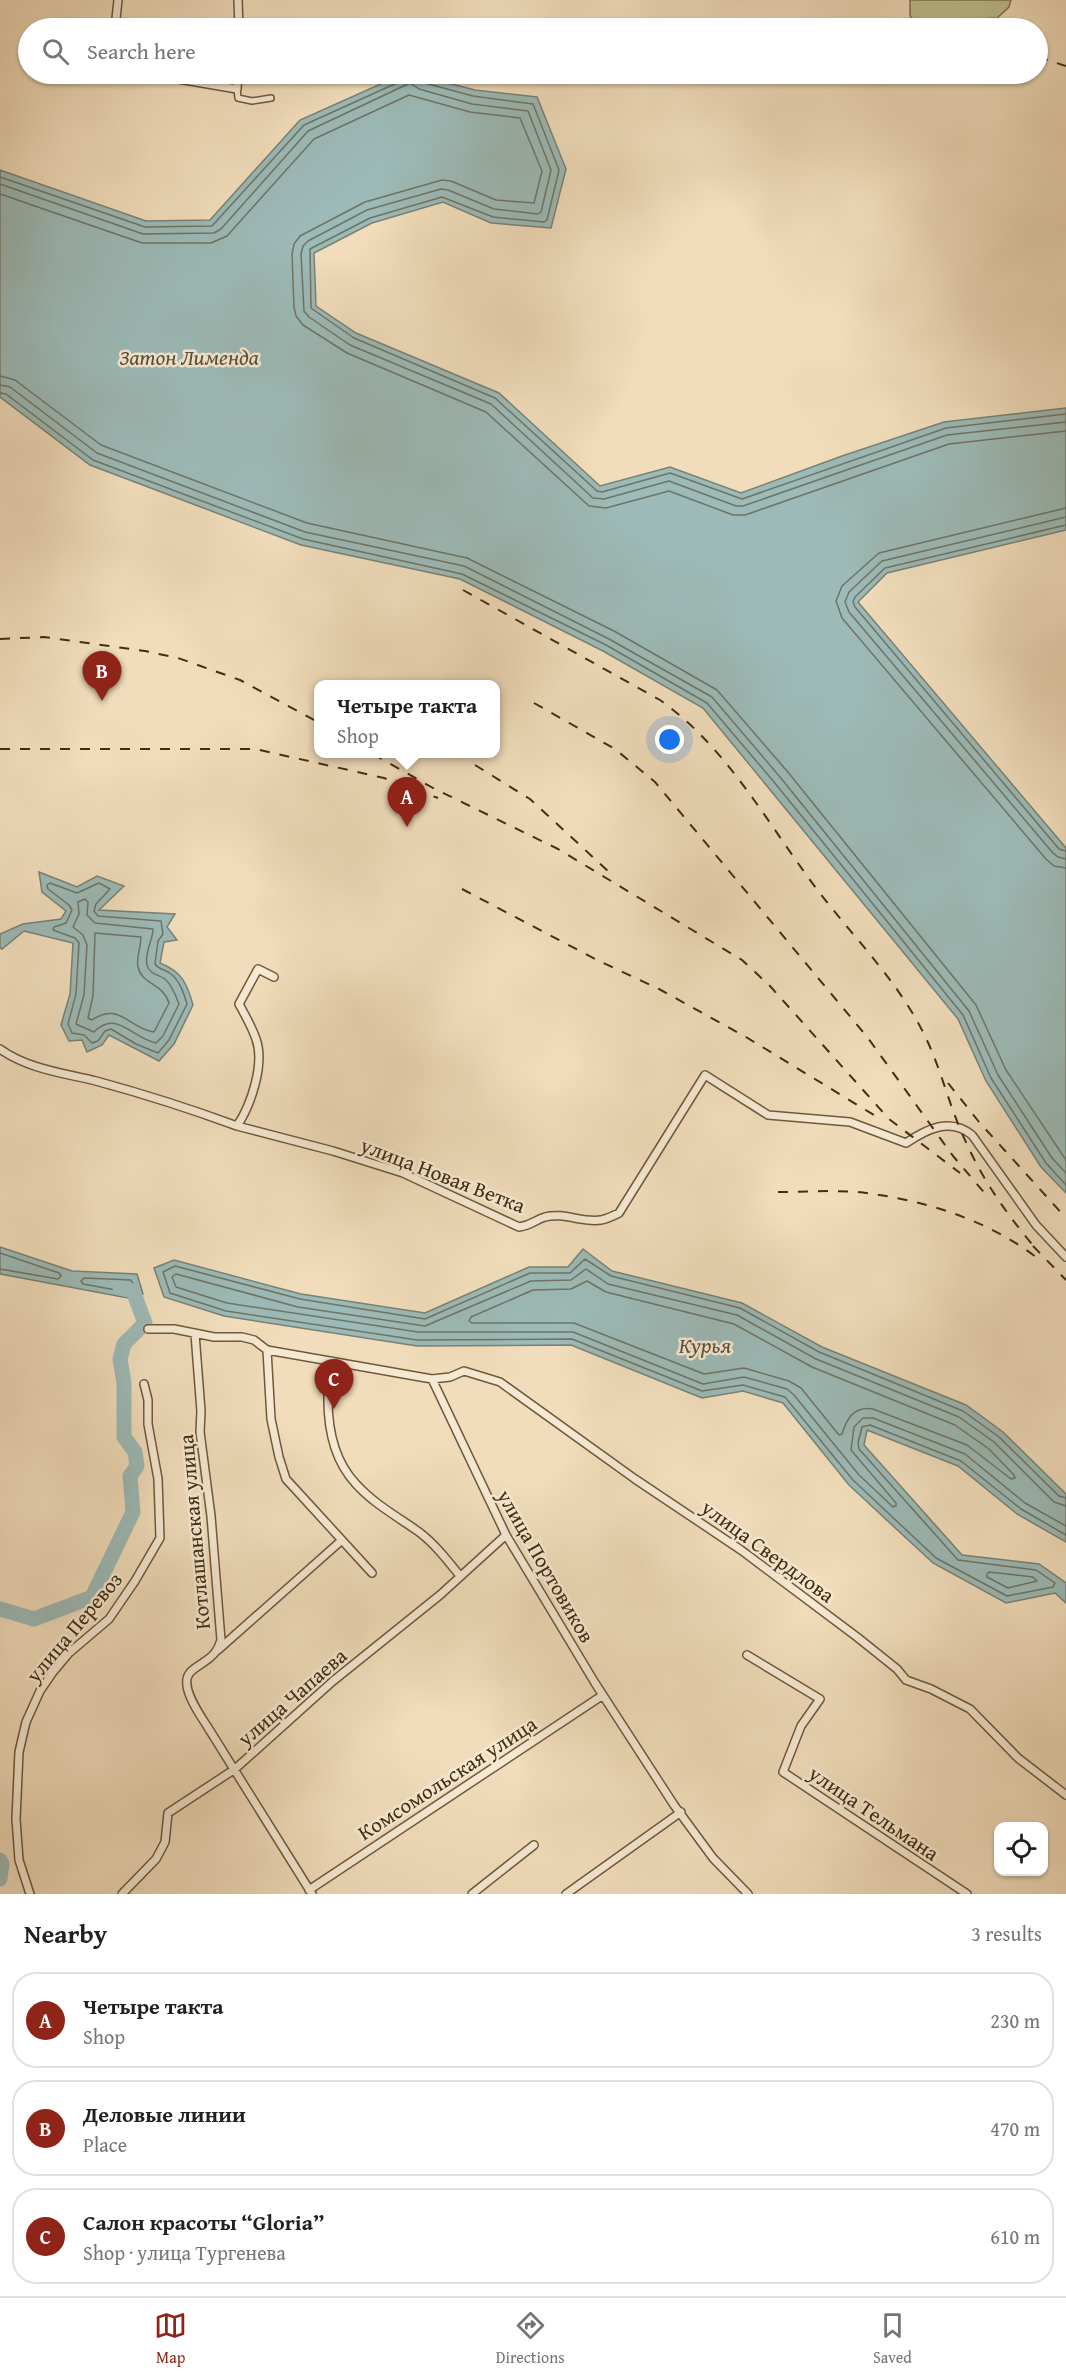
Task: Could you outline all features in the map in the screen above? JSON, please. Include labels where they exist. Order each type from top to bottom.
[{"type":"street","points":[[116,18],[118,0]]},
{"type":"street","points":[[238,0],[239,18]]},
{"type":"street","points":[[208,84],[237,89]]},
{"type":"street","points":[[237,84],[238,98],[252,101],[270,98]]},
{"type":"street","points":[[237,1126],[252,1095],[258,1070],[257,1041],[239,1004],[258,969],[274,977]]},
{"type":"street","name":"улица Новая Ветка","points":[[0,1049],[11,1057],[54,1072],[146,1096],[237,1126],[333,1151],[403,1173],[519,1227],[532,1225],[544,1217],[566,1216],[602,1220],[619,1213],[705,1075],[768,1115],[849,1122],[906,1143],[924,1132],[949,1124],[966,1131],[972,1136],[1036,1226],[1066,1257]]},
{"type":"street","points":[[148,1329],[174,1329],[195,1334],[242,1337],[254,1340],[267,1350],[432,1379]]},
{"type":"street","name":"Котлашанская улица","points":[[195,1334],[201,1411],[200,1432],[211,1516],[221,1640],[218,1650],[190,1672],[187,1686],[191,1699],[207,1726],[310,1892]]},
{"type":"street","points":[[267,1350],[271,1419],[286,1479],[372,1573]]},
{"type":"street","points":[[331,1361],[327,1389],[337,1454],[355,1484],[421,1534],[460,1576]]},
{"type":"street","name":"улица Свердлова","points":[[432,1379],[450,1377],[464,1371],[500,1382],[635,1479],[749,1556],[857,1637],[897,1669],[906,1680],[932,1689],[970,1709],[1018,1758],[1066,1795]]},
{"type":"street","name":"улица Портовиков","points":[[432,1379],[506,1535],[603,1695],[674,1805],[713,1858],[748,1894]]},
{"type":"street","name":"улица Перевоз","points":[[30,1894],[19,1860],[16,1819],[19,1752],[26,1722],[40,1691],[53,1672],[69,1653],[109,1619],[160,1538],[158,1479],[148,1424],[148,1400],[144,1384]]},
{"type":"street","name":"улица Чапаева","points":[[122,1894],[156,1859],[165,1842],[168,1813],[235,1769],[333,1681],[506,1535]]},
{"type":"street","points":[[218,1650],[342,1540]]},
{"type":"street","name":"улица Тельмана","points":[[747,1655],[820,1699],[801,1726],[783,1772],[967,1894]]},
{"type":"street","name":"Комсомольская улица","points":[[310,1892],[603,1695]]},
{"type":"street","points":[[566,1894],[681,1812]]},
{"type":"street","points":[[472,1894],[534,1845]]},
{"type":"green space","points":[[910,0],[1011,0],[1009,7],[997,18],[912,18]]},
{"type":"water","name":"Затон Лименда","points":[[381,84],[452,84],[475,90],[537,97],[566,169],[551,228],[491,223],[443,202],[372,223],[314,253],[316,306],[356,333],[499,393],[600,486],[670,467],[741,493],[944,422],[1066,408],[1066,530],[887,573],[858,602],[1066,848],[1066,1193],[1041,1167],[986,1081],[958,1019],[703,708],[603,651],[460,579],[301,545],[90,465],[0,397],[0,170],[146,221],[210,220],[300,120]]},
{"type":"water","points":[[39,872],[77,887],[97,876],[124,886],[99,910],[175,914],[167,927],[177,940],[164,942],[160,963],[179,974],[193,1005],[174,1044],[159,1061],[109,1035],[102,1045],[87,1052],[82,1040],[69,1041],[61,1025],[70,994],[73,943],[24,931],[2,949],[0,948],[0,934],[23,924],[61,919],[66,911],[42,892]]},
{"type":"water","points":[[0,1247],[72,1271],[137,1274],[143,1294],[128,1298],[0,1274]]},
{"type":"water","name":"Курья","points":[[583,1249],[612,1271],[742,1303],[822,1347],[966,1405],[1003,1432],[1066,1494],[1066,1542],[1017,1514],[958,1466],[867,1430],[864,1445],[962,1555],[1039,1564],[1066,1583],[1066,1603],[1055,1593],[1006,1603],[933,1563],[849,1485],[783,1403],[743,1391],[702,1398],[571,1345],[417,1346],[224,1316],[164,1297],[154,1268],[174,1260],[301,1294],[425,1313],[529,1267],[568,1267]]},
{"type":"waterway","points":[[0,1609],[34,1619],[92,1597],[133,1512],[130,1476],[137,1466],[135,1452],[124,1437],[124,1383],[120,1359],[124,1344],[145,1323],[133,1291],[120,1288]]},
{"type":"waterway","points":[[0,1860],[2,1864],[0,1879]]},
{"type":"railway","points":[[1048,60],[1066,66]]},
{"type":"railway","points":[[463,590],[660,700],[707,741],[746,789],[800,867],[888,978],[913,1014],[930,1047],[959,1127],[972,1155],[997,1198],[1037,1250]]},
{"type":"railway","points":[[0,639],[44,637],[145,651],[178,658],[240,680],[314,720]]},
{"type":"railway","points":[[534,703],[615,749],[655,782],[868,1038],[953,1156],[988,1197]]},
{"type":"railway","points":[[0,749],[255,749],[384,778],[438,798]]},
{"type":"railway","points":[[380,758],[433,788],[558,849],[742,960],[770,986],[889,1119],[960,1173]]},
{"type":"railway","points":[[475,765],[530,799],[609,872]]},
{"type":"railway","points":[[462,889],[599,961],[659,989],[746,1037],[882,1120]]},
{"type":"railway","points":[[948,1083],[979,1122],[1066,1218]]},
{"type":"railway","points":[[778,1192],[857,1192],[928,1205],[995,1231],[1036,1257]]},
{"type":"railway","points":[[1033,1246],[1066,1280]]},
{"type":"place","name":"Деловые линии","points":[[102,701]]},
{"type":"place","name":"Четыре такта","points":[[407,827]]},
{"type":"place","name":"Салон красоты “Gloria”","points":[[334,1409]]}]
